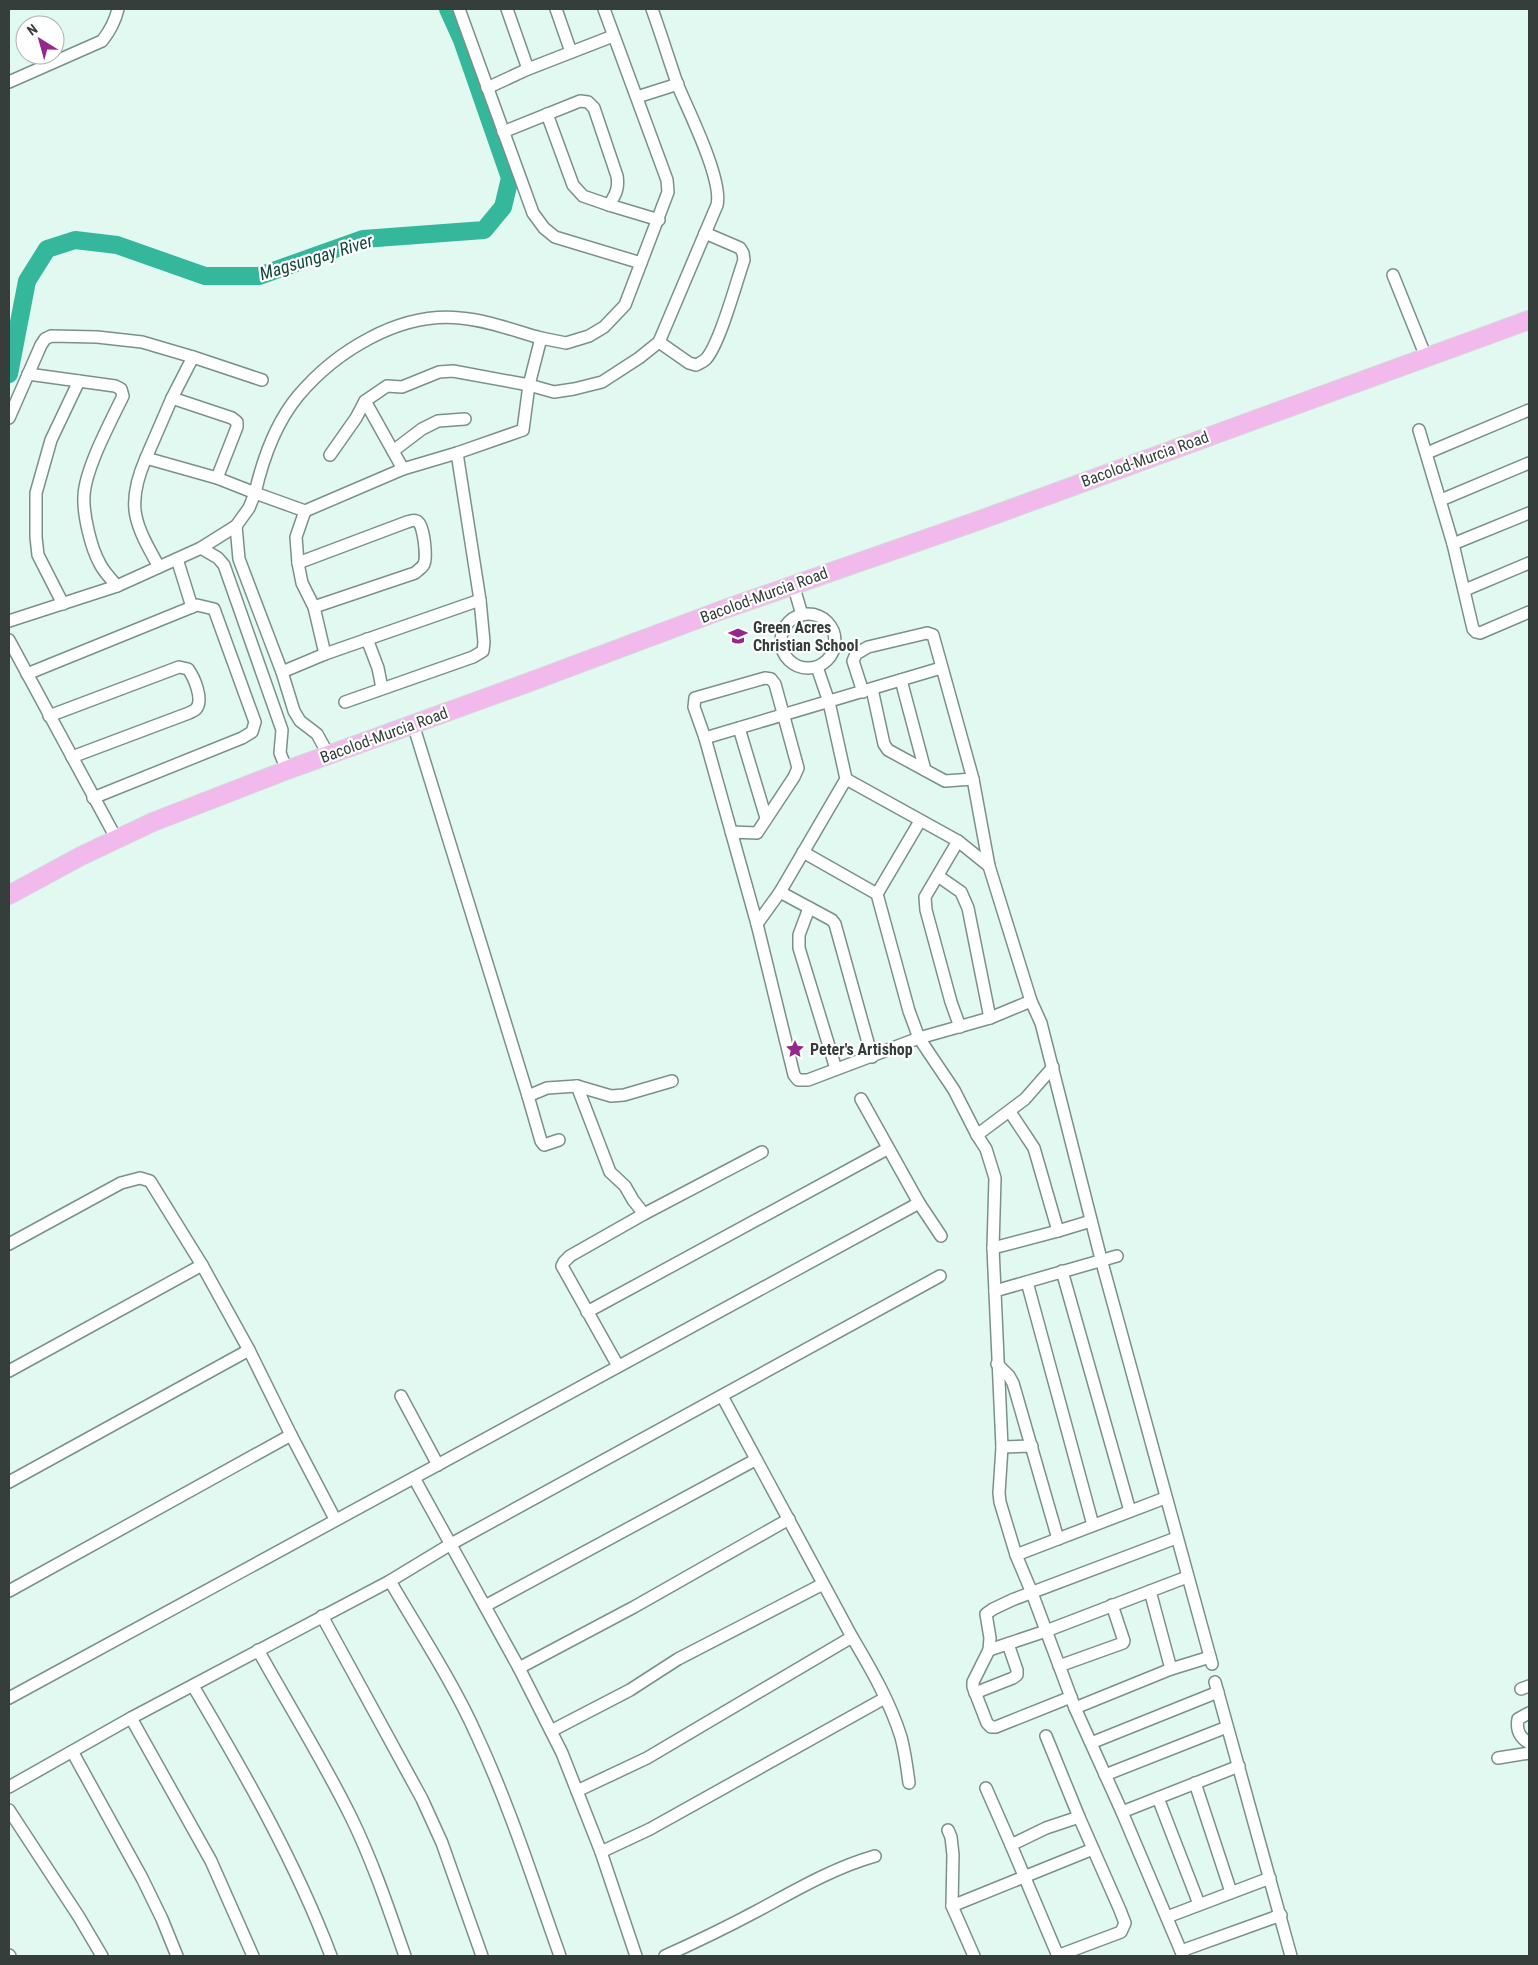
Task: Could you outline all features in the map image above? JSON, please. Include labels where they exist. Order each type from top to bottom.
[{"type":"main road","name":"Bacolod-Murcia Road","points":[[9,895],[116,838],[328,754],[793,584],[983,519],[1529,320]]},
{"type":"street","points":[[9,82],[102,41],[109,32],[118,9]]},
{"type":"street","points":[[460,9],[502,132],[533,213],[544,228],[555,238],[641,263]]},
{"type":"street","points":[[507,9],[528,69]]},
{"type":"street","points":[[556,9],[572,52]]},
{"type":"street","points":[[9,621],[117,586],[201,548],[236,526],[249,508],[255,493],[262,461],[278,427],[297,397],[318,375],[354,346],[389,329],[426,320],[460,318],[566,343],[589,336],[604,327],[625,305],[668,192],[667,180],[638,97],[604,9]]},
{"type":"street","points":[[330,455],[356,418],[365,401],[387,386],[402,387],[439,372],[453,371],[529,385],[554,392],[574,389],[602,382],[639,358],[659,342],[717,206],[719,194],[714,174],[678,84],[652,9]]},
{"type":"street","points":[[487,88],[528,69],[613,36]]},
{"type":"street","points":[[638,97],[678,84]]},
{"type":"street","points":[[502,132],[580,101],[588,102],[594,108],[617,176],[616,194],[609,205]]},
{"type":"street","points":[[547,114],[573,186],[583,196],[658,220]]},
{"type":"street","points":[[659,342],[688,362],[696,365],[704,361],[709,355],[720,330],[744,260],[743,252],[740,248],[705,233]]},
{"type":"street","points":[[1393,275],[1426,357]]},
{"type":"street","points":[[9,418],[41,345],[45,339],[51,336],[97,337],[142,342],[262,380]]},
{"type":"street","points":[[146,458],[217,478],[305,511],[403,469],[523,430],[529,385],[541,338]]},
{"type":"street","points":[[159,567],[142,536],[134,515],[138,475],[172,398],[193,357]]},
{"type":"street","points":[[28,374],[115,386],[121,390],[123,396],[87,477],[84,497],[88,528],[100,564],[117,586]]},
{"type":"street","points":[[63,604],[38,555],[36,493],[51,440],[78,381]]},
{"type":"street","points":[[172,398],[232,418],[237,422],[238,426],[217,478]]},
{"type":"street","points":[[365,401],[403,469]]},
{"type":"street","points":[[1427,453],[1529,410]]},
{"type":"street","points":[[393,451],[438,421],[465,419]]},
{"type":"street","points":[[1419,430],[1454,544],[1473,629],[1480,633],[1529,612]]},
{"type":"street","points":[[345,702],[472,658],[483,651],[484,642],[480,600],[457,453]]},
{"type":"street","points":[[1441,500],[1529,463]]},
{"type":"street","points":[[305,511],[296,537],[298,563],[302,583],[314,607],[325,654]]},
{"type":"street","points":[[1454,544],[1529,513]]},
{"type":"street","points":[[298,563],[407,522],[415,520],[422,527],[426,558],[423,566],[415,573],[314,607]]},
{"type":"street","points":[[236,526],[239,559],[297,717],[317,734],[328,754]]},
{"type":"street","points":[[201,548],[218,558],[224,565],[248,628],[282,730],[280,752],[287,770]]},
{"type":"street","points":[[177,559],[192,607]]},
{"type":"street","points":[[224,565],[239,559]]},
{"type":"street","points":[[1465,590],[1529,563]]},
{"type":"street","points":[[793,584],[802,615]]},
{"type":"street","points":[[282,672],[325,654],[480,600]]},
{"type":"street","points":[[27,674],[192,607],[202,605],[214,609],[255,722],[252,732],[242,738],[93,798]]},
{"type":"street","points":[[813,614],[823,618],[831,626],[835,636],[831,656],[817,667],[804,668],[793,664],[784,654],[781,643],[783,630],[791,620],[802,615],[813,614]]},
{"type":"street","points":[[248,628],[263,622]]},
{"type":"street","points":[[973,779],[945,781],[894,754],[884,744],[867,691],[853,661],[856,654],[868,647],[927,633],[931,634],[935,639],[941,668],[973,779],[989,866],[1031,1001],[1041,1023],[1101,1260],[1211,1661],[1171,1669],[996,1727],[991,1727],[987,1723],[973,1682],[988,1650],[990,1638],[986,1619],[988,1612],[1000,1605],[1176,1538]]},
{"type":"street","points":[[367,639],[378,668],[382,688]]},
{"type":"street","points":[[9,640],[116,838]]},
{"type":"street","points":[[757,924],[780,892],[846,779],[829,702],[817,667]]},
{"type":"street","points":[[49,716],[178,668],[188,669],[191,674],[198,689],[199,703],[196,709],[72,757]]},
{"type":"street","points":[[705,738],[941,668]]},
{"type":"street","points":[[731,832],[757,834],[798,768],[775,684],[771,679],[765,678],[704,694],[693,700],[757,924],[794,1075],[798,1080],[803,1081],[919,1038],[990,1018],[1031,1001]]},
{"type":"street","points":[[901,680],[925,770]]},
{"type":"street","points":[[271,697],[287,690]]},
{"type":"street","points":[[414,724],[541,1141],[544,1145],[559,1140]]},
{"type":"street","points":[[739,728],[766,818]]},
{"type":"street","points":[[846,779],[958,842],[989,866]]},
{"type":"street","points":[[877,894],[920,821]]},
{"type":"street","points":[[958,842],[925,897],[926,910],[951,1002],[960,1027]]},
{"type":"street","points":[[803,852],[877,894],[909,1011],[919,1038],[954,1090],[976,1135],[986,1149],[995,1178],[993,1248],[1002,1447],[999,1498],[1016,1555],[1073,1702],[1182,1954],[1281,1916]]},
{"type":"street","points":[[938,876],[962,892],[968,908],[990,1018]]},
{"type":"street","points":[[780,892],[832,920],[835,924],[872,1057]]},
{"type":"street","points":[[809,908],[798,935],[799,948],[836,1069]]},
{"type":"street","points":[[976,1135],[1010,1112],[1025,1099],[1053,1067]]},
{"type":"street","points":[[528,1096],[547,1088],[577,1086],[611,1096],[624,1095],[672,1081]]},
{"type":"street","points":[[577,1086],[610,1172],[625,1186],[632,1200],[644,1214]]},
{"type":"street","points":[[861,1099],[919,1203],[941,1236]]},
{"type":"street","points":[[1010,1112],[1034,1148],[1058,1231]]},
{"type":"street","points":[[587,1312],[888,1148]]},
{"type":"street","points":[[618,1366],[562,1269],[564,1262],[570,1256],[644,1214],[762,1152]]},
{"type":"street","points":[[9,1244],[121,1183],[140,1178],[150,1181],[202,1265],[249,1350],[335,1518]]},
{"type":"street","points":[[9,1698],[335,1518],[438,1466],[919,1203]]},
{"type":"street","points":[[993,1248],[1091,1221]]},
{"type":"street","points":[[995,1291],[1117,1256]]},
{"type":"street","points":[[9,1371],[202,1265]]},
{"type":"street","points":[[1062,1271],[1130,1511]]},
{"type":"street","points":[[9,1787],[73,1753],[131,1718],[390,1581],[451,1544],[940,1276]]},
{"type":"street","points":[[1027,1282],[1093,1526]]},
{"type":"street","points":[[9,1482],[249,1350]]},
{"type":"street","points":[[997,1364],[1013,1383],[1058,1539]]},
{"type":"street","points":[[401,1396],[438,1466]]},
{"type":"street","points":[[722,1396],[885,1698],[901,1737],[910,1782]]},
{"type":"street","points":[[9,1591],[291,1435]]},
{"type":"street","points":[[1002,1447],[1032,1446]]},
{"type":"street","points":[[485,1606],[756,1460]]},
{"type":"street","points":[[414,1478],[485,1606],[550,1731],[577,1791],[601,1852],[636,1956]]},
{"type":"street","points":[[1016,1555],[1165,1498]]},
{"type":"street","points":[[518,1668],[634,1608],[788,1519]]},
{"type":"street","points":[[988,1650],[1046,1631],[1187,1577]]},
{"type":"street","points":[[390,1581],[437,1660],[477,1736],[515,1829],[560,1956]]},
{"type":"street","points":[[550,1731],[630,1690],[678,1659],[824,1584]]},
{"type":"street","points":[[1150,1591],[1171,1669]]},
{"type":"street","points":[[1059,1666],[1123,1644],[1124,1641],[1112,1605]]},
{"type":"street","points":[[322,1616],[422,1799],[442,1843],[482,1956]]},
{"type":"street","points":[[577,1791],[647,1758],[852,1637]]},
{"type":"street","points":[[976,1693],[1017,1675],[1008,1644]]},
{"type":"street","points":[[258,1650],[332,1779],[352,1819],[388,1907],[405,1956]]},
{"type":"street","points":[[193,1686],[266,1814],[302,1884],[331,1956]]},
{"type":"street","points":[[1090,1743],[1216,1687],[1281,1916],[1287,1955]]},
{"type":"street","points":[[601,1852],[650,1829],[885,1698]]},
{"type":"street","points":[[1529,1713],[1518,1719],[1517,1724],[1520,1737],[1529,1743]]},
{"type":"street","points":[[131,1718],[211,1862],[253,1956]]},
{"type":"street","points":[[1105,1775],[1228,1727]]},
{"type":"street","points":[[986,1788],[1058,1956],[1121,1932],[1124,1929],[1124,1923],[1120,1910],[1092,1849],[1046,1736]]},
{"type":"street","points":[[73,1753],[142,1878],[177,1956]]},
{"type":"street","points":[[1498,1758],[1529,1753]]},
{"type":"street","points":[[1122,1812],[1239,1766]]},
{"type":"street","points":[[1195,1784],[1231,1892]]},
{"type":"street","points":[[1158,1798],[1199,1904]]},
{"type":"street","points":[[9,1810],[79,1917],[102,1956]]},
{"type":"street","points":[[1011,1845],[1040,1830],[1079,1817]]},
{"type":"street","points":[[948,1830],[951,1837],[953,1855],[952,1906],[974,1956]]},
{"type":"street","points":[[952,1906],[1092,1849]]},
{"type":"street","points":[[665,1956],[701,1940],[821,1877],[857,1861],[875,1856]]},
{"type":"street","points":[[1167,1917],[1270,1878]]},
{"type":"waterway","name":"Magsungay River","points":[[9,374],[27,281],[47,249],[75,240],[117,245],[205,276],[259,276],[363,239],[484,230],[503,207],[510,178],[462,40],[448,9]]},
{"type":"place","name":"Green Acres Christian School","points":[[738,636]]},
{"type":"place","name":"Peter's Artishop","points":[[795,1049]]}]
